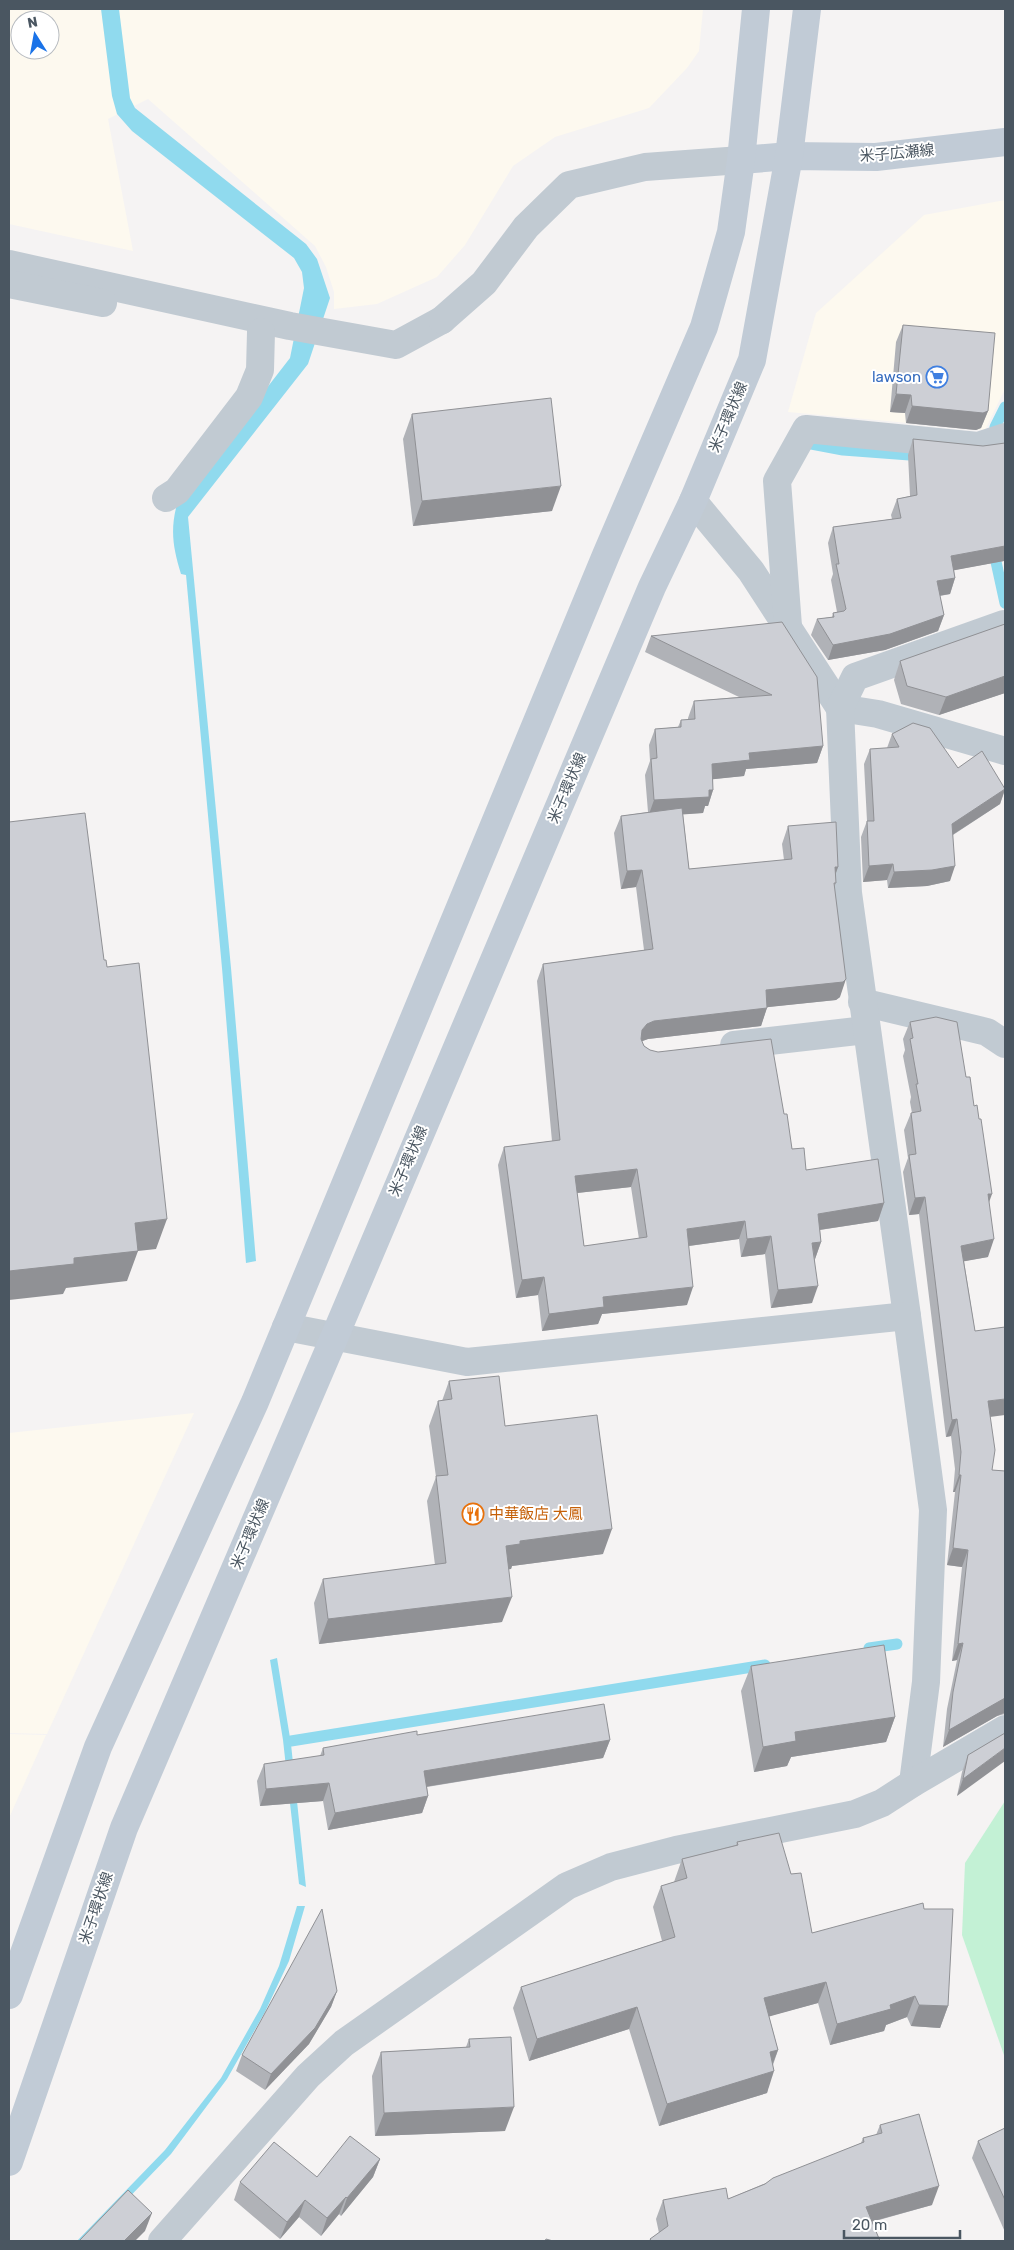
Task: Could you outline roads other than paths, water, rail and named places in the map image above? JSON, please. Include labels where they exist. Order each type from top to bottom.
[{"type":"main road","points":[[9,1995],[98,1747],[255,1402],[598,573],[704,327],[731,232],[742,160],[756,9]]},
{"type":"main road","points":[[789,156],[807,9]]},
{"type":"main road","name":"米子広瀬線","points":[[742,160],[789,156],[876,157],[1005,142]]},
{"type":"main road","name":"米子環状線","points":[[9,2162],[124,1828],[652,587],[693,501],[752,360],[789,156]]},
{"type":"street","points":[[9,264],[278,327],[396,345],[442,320],[484,283],[526,227],[569,185],[645,167],[742,160]]},
{"type":"street","points":[[9,284],[205,324],[278,327]]},
{"type":"street","points":[[166,498],[177,490],[249,397],[278,327]]},
{"type":"street","points":[[788,628],[777,481],[806,429],[978,446],[1005,437]]},
{"type":"street","points":[[693,501],[751,571],[840,708],[878,714],[1005,751]]},
{"type":"street","points":[[913,1783],[926,1682],[933,1510],[848,893],[840,708],[855,677],[1004,624]]},
{"type":"street","points":[[862,1002],[987,1032],[1005,1044]]},
{"type":"street","points":[[709,1048],[866,1030]]},
{"type":"street","points":[[286,1327],[334,1338],[467,1362],[907,1316]]},
{"type":"street","points":[[162,2241],[308,2076],[344,2043],[567,1886],[611,1868],[676,1850],[855,1814],[882,1803],[1005,1729]]},
{"type":"water","points":[[101,9],[119,9],[130,98],[135,108],[306,244],[317,259],[330,298],[308,364],[188,517],[231,968],[256,1261],[246,1263],[222,968],[186,575],[181,574],[176,556],[173,531],[177,504],[290,358],[304,288],[302,272],[294,258],[132,131],[117,114],[112,96]]},
{"type":"water","points":[[277,1658],[291,1744],[306,1887],[299,1884],[283,1740],[270,1660]]},
{"type":"water","points":[[297,1906],[305,1906],[289,1961],[265,2012],[227,2079],[171,2154],[87,2241],[77,2241],[165,2150],[221,2078],[260,2009],[279,1966]]},
{"type":"waterway","points":[[995,427],[1005,407]]},
{"type":"waterway","points":[[806,443],[843,450],[923,456]]},
{"type":"waterway","points":[[993,548],[1005,603]]},
{"type":"waterway","points":[[869,1648],[897,1644]]},
{"type":"waterway","points":[[291,1741],[765,1665]]},
{"type":"place","name":"lawson","points":[[937,377]]},
{"type":"place","name":"中華飯店 大鳳","points":[[473,1514]]}]
